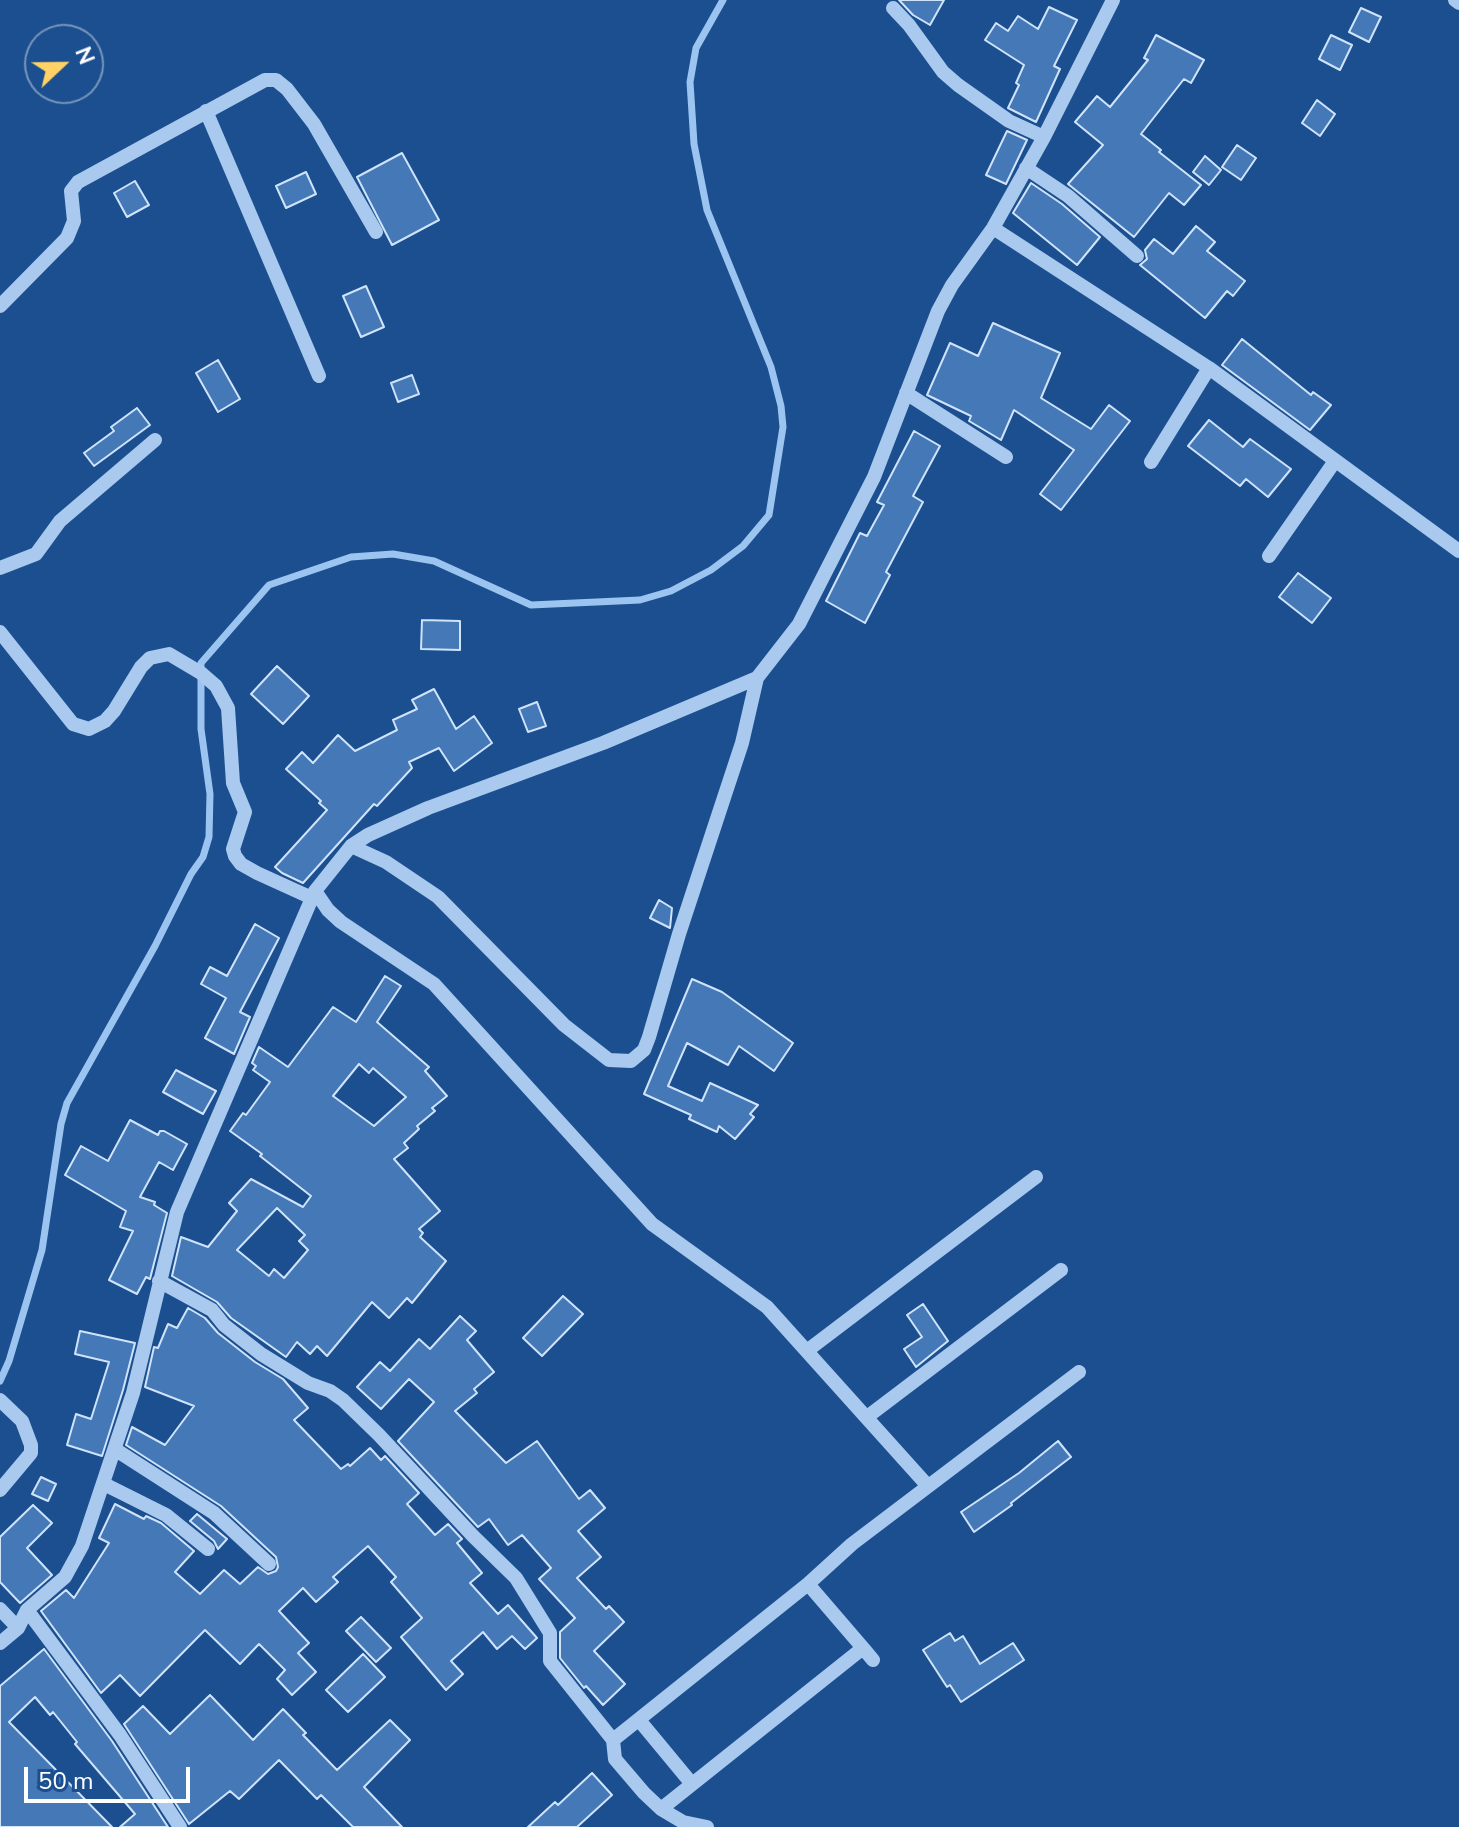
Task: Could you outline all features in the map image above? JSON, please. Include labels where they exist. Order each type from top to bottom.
[{"type":"street","points":[[0,1643],[18,1628],[27,1610],[65,1577],[82,1546],[133,1393],[177,1212],[314,895],[351,846],[368,835],[428,808],[728,693],[757,678],[785,644],[806,610],[874,477],[938,311],[952,285],[993,228],[1044,137],[1113,0]]},
{"type":"street","points":[[893,8],[943,72],[958,85],[1009,121],[1044,137]]},
{"type":"street","points":[[0,306],[72,229],[71,191],[78,182],[265,80],[281,83],[314,124],[376,232]]},
{"type":"street","points":[[206,111],[319,376]]},
{"type":"street","points":[[1026,168],[1068,196],[1137,256]]},
{"type":"street","points":[[993,228],[1209,368],[1459,551]]},
{"type":"street","points":[[1151,462],[1209,368]]},
{"type":"street","points":[[906,393],[1006,457]]},
{"type":"street","points":[[0,568],[36,554],[60,521],[155,440]]},
{"type":"street","points":[[1269,556],[1335,461]]},
{"type":"street","points":[[0,632],[73,724],[89,729],[105,721],[114,711],[150,658],[169,654],[196,669],[216,686],[228,708],[233,783],[246,818],[233,849],[241,864],[314,895],[341,922],[434,984],[652,1224],[752,1294],[808,1350],[927,1485]]},
{"type":"street","points":[[351,846],[386,862],[438,897],[564,1025],[609,1060],[631,1061],[644,1050],[649,1037],[679,934],[742,743],[757,678]]},
{"type":"street","points":[[808,1350],[1036,1177]]},
{"type":"street","points":[[867,1417],[1061,1270]]},
{"type":"street","points":[[159,1281],[212,1310],[224,1325],[261,1354],[343,1400],[379,1435],[516,1578],[550,1633],[550,1661],[613,1740],[615,1759],[661,1809],[683,1822],[707,1827]]},
{"type":"street","points":[[613,1740],[808,1584],[852,1544],[1079,1372]]},
{"type":"street","points":[[0,1400],[22,1421],[30,1435],[31,1453],[0,1490]]},
{"type":"street","points":[[116,1450],[214,1513],[269,1564]]},
{"type":"street","points":[[104,1484],[166,1515],[208,1549]]},
{"type":"street","points":[[808,1584],[873,1660]]},
{"type":"street","points":[[0,1609],[18,1628]]},
{"type":"street","points":[[27,1610],[120,1735],[180,1827]]},
{"type":"street","points":[[661,1809],[863,1648]]},
{"type":"street","points":[[639,1720],[692,1784]]},
{"type":"building","points":[[899,0],[944,0],[930,25],[913,15]]},
{"type":"building","points":[[1049,7],[1077,20],[1054,66],[1060,69],[1036,122],[1008,108],[1024,65],[985,40],[996,23],[1008,31],[1018,16],[1038,29]]},
{"type":"building","points":[[1361,8],[1381,17],[1369,42],[1349,32]]},
{"type":"building","points":[[1156,35],[1204,60],[1191,83],[1184,79],[1141,134],[1201,185],[1184,205],[1169,193],[1134,237],[1068,184],[1103,145],[1075,122],[1097,96],[1110,107],[1148,60],[1144,58]]},
{"type":"building","points":[[1331,35],[1352,45],[1340,70],[1319,59]]},
{"type":"building","points":[[1317,100],[1335,114],[1320,136],[1302,123]]},
{"type":"building","points":[[1007,131],[1027,140],[1006,184],[986,175]]},
{"type":"building","points":[[1237,145],[1256,158],[1241,180],[1222,167]]},
{"type":"building","points":[[402,153],[439,220],[392,245],[357,177]]},
{"type":"building","points":[[1205,156],[1221,170],[1209,185],[1193,172]]},
{"type":"building","points":[[306,172],[316,194],[286,208],[276,186]]},
{"type":"building","points":[[135,181],[149,205],[127,217],[114,193]]},
{"type":"building","points":[[1031,183],[1062,204],[1100,237],[1077,265],[1013,213]]},
{"type":"building","points":[[1196,226],[1215,242],[1207,251],[1245,281],[1233,296],[1227,291],[1205,318],[1140,265],[1147,259],[1145,250],[1154,239],[1173,254]]},
{"type":"building","points":[[366,286],[384,327],[361,337],[343,296]]},
{"type":"building","points":[[993,323],[1060,353],[1041,398],[1091,429],[1109,405],[1130,421],[1061,510],[1040,494],[1074,450],[1014,410],[1001,440],[969,421],[971,416],[927,395],[950,343],[978,356]]},
{"type":"building","points":[[1242,339],[1311,395],[1313,392],[1331,405],[1310,430],[1222,365]]},
{"type":"building","points":[[218,360],[240,399],[218,412],[196,373]]},
{"type":"building","points":[[412,375],[419,394],[398,402],[391,383]]},
{"type":"building","points":[[137,408],[150,425],[94,466],[84,453],[114,431],[111,427]]},
{"type":"building","points":[[1209,420],[1243,447],[1250,439],[1291,469],[1268,497],[1246,479],[1240,486],[1188,446]]},
{"type":"building","points":[[914,431],[940,446],[913,496],[923,502],[886,572],[890,575],[865,623],[826,601],[860,533],[867,536],[884,505],[877,502]]},
{"type":"building","points":[[1298,573],[1331,598],[1312,623],[1279,597]]},
{"type":"building","points":[[422,620],[460,621],[460,650],[421,649]]},
{"type":"building","points":[[277,666],[309,696],[283,724],[251,694]]},
{"type":"building","points":[[434,689],[456,729],[474,716],[492,743],[454,771],[439,748],[409,762],[412,768],[377,806],[374,804],[303,883],[275,867],[327,810],[286,769],[302,752],[313,763],[338,735],[355,751],[397,730],[393,720],[417,709],[412,700]]},
{"type":"building","points":[[537,702],[546,726],[528,732],[519,709]]},
{"type":"building","points":[[659,900],[672,908],[670,928],[650,918]]},
{"type":"building","points":[[255,924],[279,938],[240,1012],[250,1017],[234,1054],[205,1038],[226,998],[201,984],[210,967],[227,976]]},
{"type":"building","points":[[385,976],[401,986],[377,1022],[429,1067],[425,1071],[447,1096],[432,1108],[435,1111],[417,1126],[419,1129],[404,1143],[408,1148],[394,1159],[440,1211],[419,1229],[423,1233],[420,1237],[446,1261],[412,1303],[407,1298],[389,1318],[372,1302],[327,1356],[317,1346],[310,1354],[297,1342],[286,1357],[231,1318],[217,1302],[172,1276],[181,1237],[208,1247],[237,1211],[229,1203],[251,1179],[303,1207],[311,1196],[230,1131],[270,1082],[253,1070],[256,1066],[252,1063],[259,1047],[288,1067],[333,1007],[356,1022]],"holes":[[[359,1064],[369,1073],[373,1068],[406,1097],[374,1126],[333,1096]],[[277,1208],[305,1235],[299,1241],[308,1250],[284,1278],[274,1269],[269,1276],[237,1250]]]},
{"type":"building","points":[[692,979],[722,992],[793,1043],[774,1071],[739,1046],[728,1065],[687,1043],[668,1086],[702,1101],[710,1083],[758,1105],[750,1114],[754,1117],[735,1139],[719,1126],[717,1132],[689,1119],[691,1115],[644,1094]]},
{"type":"building","points":[[176,1070],[216,1091],[203,1114],[163,1092]]},
{"type":"building","points":[[130,1120],[158,1135],[164,1131],[187,1144],[173,1170],[159,1162],[140,1197],[155,1202],[154,1205],[167,1213],[150,1279],[146,1277],[137,1294],[109,1280],[133,1231],[120,1227],[126,1211],[65,1175],[81,1146],[108,1161]]},
{"type":"building","points":[[563,1296],[583,1314],[542,1356],[523,1338]]},
{"type":"building","points":[[923,1304],[948,1341],[916,1367],[904,1349],[922,1337],[907,1315]]},
{"type":"building","points":[[188,1308],[205,1318],[218,1333],[255,1362],[283,1379],[308,1408],[294,1420],[341,1469],[348,1464],[350,1466],[370,1448],[381,1460],[385,1456],[419,1493],[407,1504],[435,1535],[448,1524],[462,1539],[457,1543],[482,1573],[470,1583],[498,1614],[508,1605],[537,1638],[525,1649],[512,1636],[497,1649],[483,1632],[451,1661],[463,1674],[446,1690],[401,1637],[422,1618],[391,1582],[396,1577],[368,1546],[333,1577],[338,1582],[316,1602],[303,1588],[279,1611],[309,1643],[298,1653],[316,1672],[292,1695],[277,1679],[285,1670],[259,1644],[240,1664],[205,1630],[140,1696],[120,1675],[101,1693],[41,1611],[66,1590],[74,1598],[109,1543],[99,1538],[115,1504],[144,1519],[146,1516],[161,1523],[194,1551],[175,1572],[200,1594],[224,1570],[240,1584],[258,1567],[268,1574],[278,1567],[276,1557],[221,1506],[126,1445],[132,1427],[165,1445],[194,1406],[145,1387],[154,1347],[158,1348],[168,1324],[177,1328]]},
{"type":"building","points":[[460,1316],[476,1331],[467,1340],[494,1372],[474,1389],[477,1393],[455,1411],[506,1463],[537,1441],[579,1499],[590,1490],[605,1508],[578,1531],[601,1557],[577,1578],[606,1609],[609,1606],[624,1622],[594,1651],[625,1684],[603,1705],[586,1686],[584,1688],[560,1658],[560,1632],[575,1618],[539,1579],[551,1568],[522,1535],[508,1545],[489,1519],[478,1527],[398,1441],[434,1402],[409,1379],[381,1409],[357,1387],[380,1362],[390,1371],[419,1339],[430,1349]]},
{"type":"building","points":[[80,1331],[135,1343],[102,1456],[67,1445],[76,1414],[91,1419],[109,1362],[75,1354]]},
{"type":"building","points":[[1058,1441],[1071,1457],[974,1532],[961,1512],[1019,1473]]},
{"type":"building","points":[[41,1477],[56,1484],[48,1501],[32,1494]]},
{"type":"building","points":[[33,1505],[52,1523],[27,1548],[52,1575],[20,1603],[0,1582],[0,1537]]},
{"type":"building","points":[[197,1514],[227,1539],[218,1549],[214,1541],[190,1521]]},
{"type":"building","points":[[361,1617],[391,1648],[376,1662],[346,1631]]},
{"type":"building","points":[[950,1633],[955,1641],[963,1636],[980,1664],[1013,1643],[1024,1660],[961,1702],[950,1685],[947,1687],[923,1650]]},
{"type":"building","points":[[44,1649],[112,1741],[168,1827],[120,1827],[135,1814],[75,1744],[77,1742],[53,1712],[50,1715],[35,1697],[9,1722],[112,1827],[0,1827],[0,1686]]},
{"type":"building","points":[[363,1654],[385,1677],[348,1712],[326,1690]]},
{"type":"building","points":[[210,1695],[253,1740],[283,1709],[337,1770],[390,1720],[410,1740],[364,1787],[402,1827],[353,1827],[321,1795],[317,1799],[279,1760],[239,1799],[230,1791],[189,1824],[124,1724],[143,1706],[170,1734]]},
{"type":"building","points":[[592,1773],[612,1795],[577,1827],[528,1827],[555,1802],[558,1805]]},
{"type":"waterway","points":[[0,1381],[9,1361],[42,1250],[67,1103],[203,857],[209,837],[210,794],[201,729],[201,663],[269,585],[351,557],[393,554],[434,561],[531,605],[640,600],[671,591],[711,570],[743,546],[769,515],[783,427],[781,406],[771,367],[707,210],[694,144],[690,82],[696,48],[723,0]]}]
